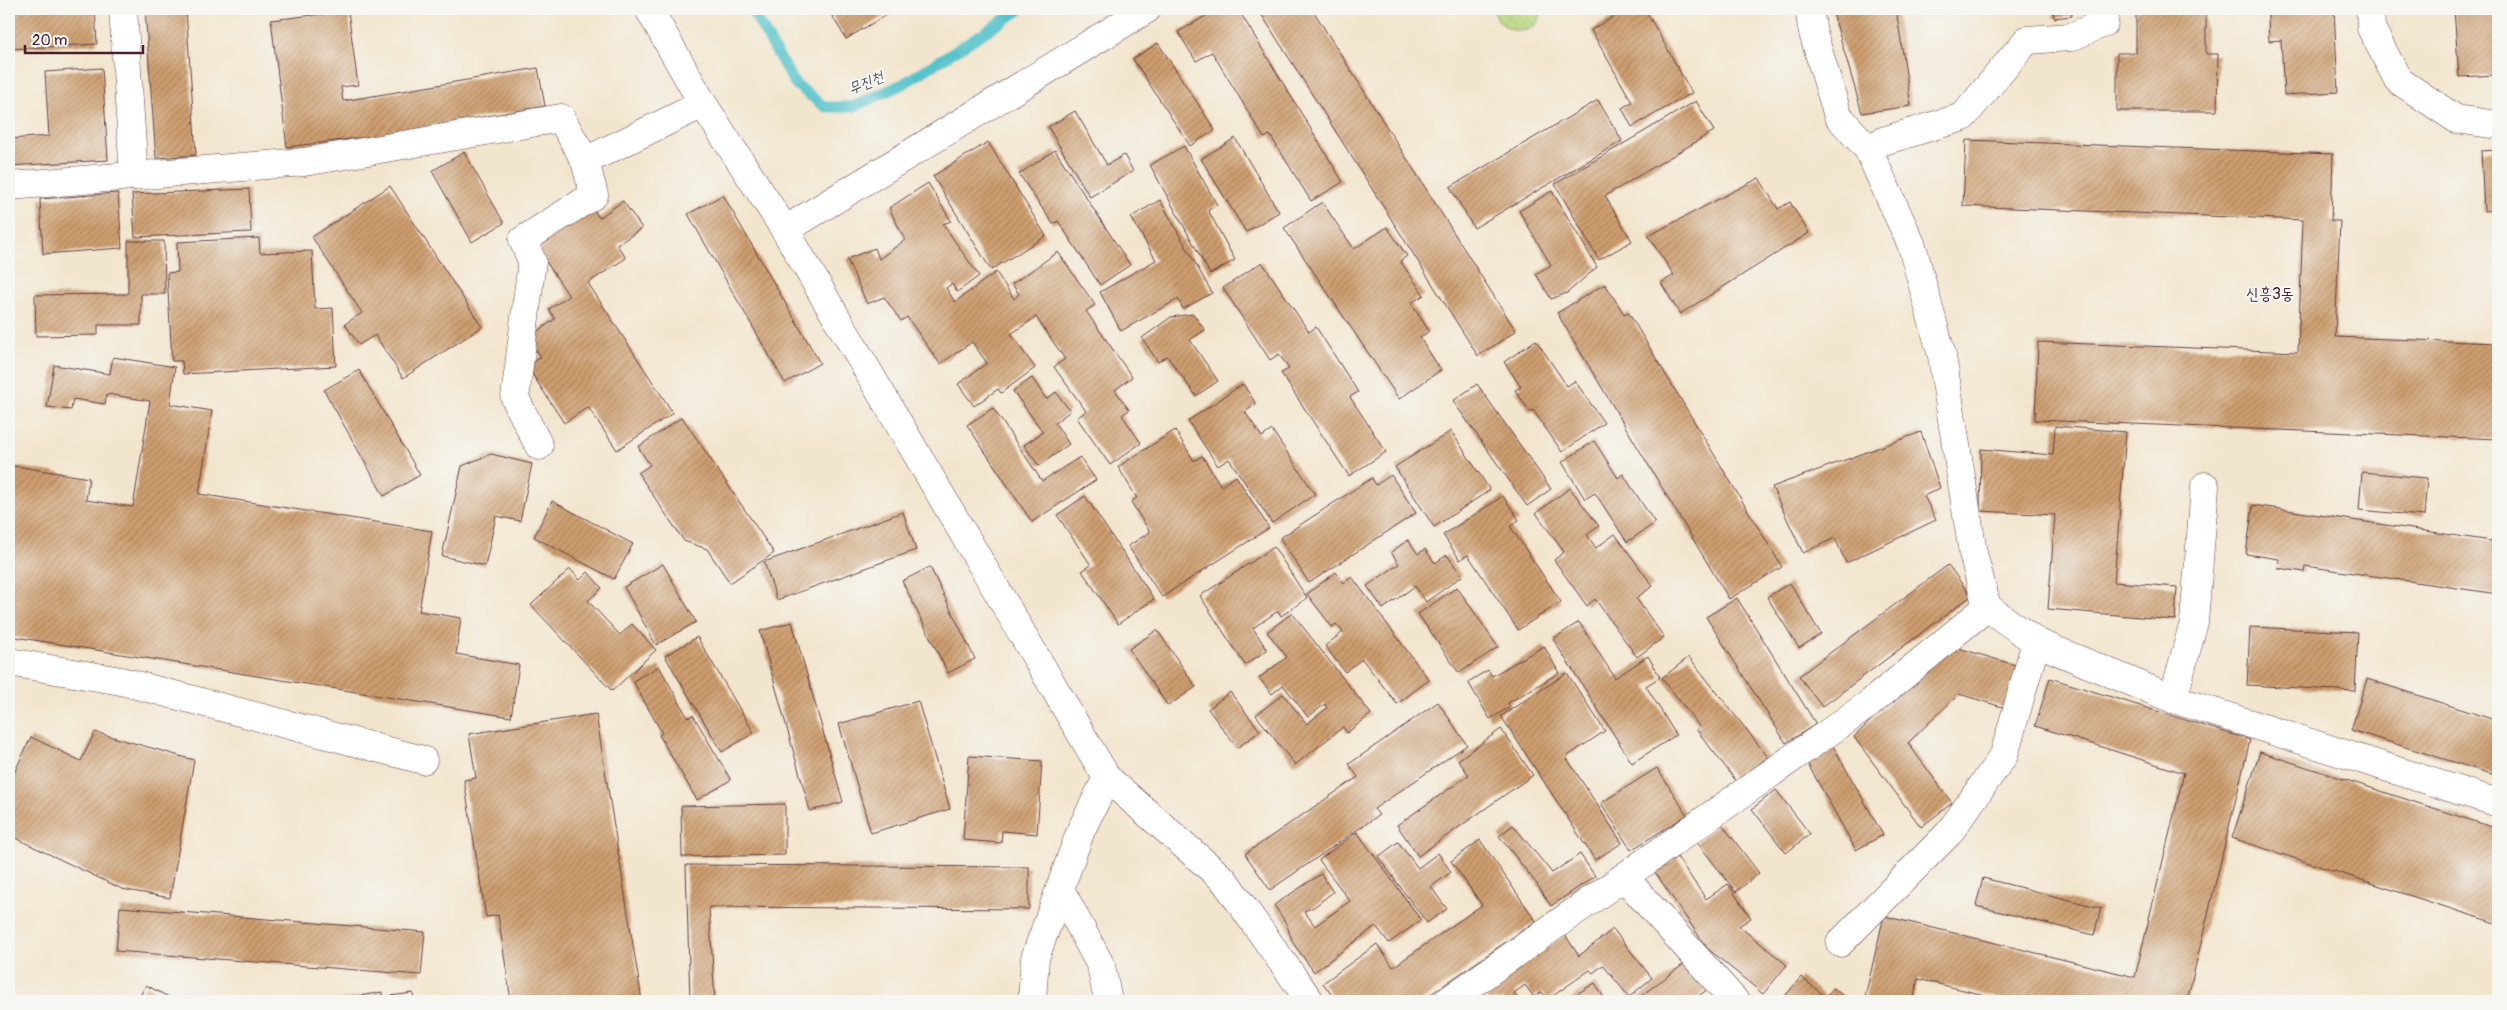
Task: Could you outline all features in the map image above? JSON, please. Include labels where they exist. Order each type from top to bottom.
[{"type":"street","points":[[123,9],[134,176]]},
{"type":"street","points":[[649,9],[704,104],[785,230],[1107,778],[1224,880],[1310,1001]]},
{"type":"street","points":[[1810,9],[1813,33],[1838,116],[1868,149],[1912,246],[1942,356],[1973,553],[1987,607],[2036,642],[2172,699],[2498,803]]},
{"type":"street","points":[[1868,149],[1884,141],[1963,117],[2027,40],[2071,37],[2104,23],[2106,9]]},
{"type":"street","points":[[2370,9],[2371,28],[2398,80],[2456,119],[2498,125]]},
{"type":"street","points":[[785,230],[1141,10]]},
{"type":"street","points":[[585,161],[704,104]]},
{"type":"street","points":[[9,186],[304,162],[561,118],[585,161],[594,195],[523,240],[532,262],[515,398],[539,446]]},
{"type":"street","points":[[2172,699],[2194,622],[2204,486]]},
{"type":"street","points":[[1448,1001],[1869,704],[1987,607]]},
{"type":"street","points":[[1840,943],[1949,833],[2004,755],[2036,642]]},
{"type":"street","points":[[9,662],[121,681],[423,760]]},
{"type":"street","points":[[1032,1001],[1035,958],[1081,830],[1107,778]]},
{"type":"street","points":[[1624,877],[1735,1001]]},
{"type":"street","points":[[1060,889],[1101,966],[1108,1001]]},
{"type":"green space","points":[[1493,9],[1542,9],[1539,19],[1534,26],[1527,30],[1519,31],[1504,25],[1497,18]]},
{"type":"building","points":[[9,9],[95,9],[97,44],[10,49]]},
{"type":"building","points":[[145,9],[186,9],[196,155],[156,158]]},
{"type":"building","points":[[828,9],[896,9],[846,39]]},
{"type":"building","points":[[1218,9],[1238,9],[1343,182],[1311,201],[1270,135],[1264,138],[1212,52],[1196,61],[1178,32]]},
{"type":"building","points":[[1258,9],[1312,9],[1516,331],[1478,356]]},
{"type":"building","points":[[1627,9],[1645,9],[1692,93],[1632,127],[1622,108],[1632,102],[1591,30]]},
{"type":"building","points":[[1832,9],[1896,9],[1911,106],[1862,113]]},
{"type":"building","points":[[2053,9],[2071,9],[2072,16],[2054,18]]},
{"type":"building","points":[[2136,9],[2206,9],[2206,54],[2218,54],[2217,111],[2117,111],[2117,53],[2136,53]]},
{"type":"building","points":[[2280,9],[2334,9],[2338,92],[2284,95],[2281,40],[2269,41],[2268,15],[2280,14]]},
{"type":"building","points":[[2454,9],[2498,9],[2498,75],[2459,77]]},
{"type":"building","points":[[348,11],[358,85],[341,87],[343,101],[538,68],[545,106],[375,136],[287,147],[271,20]]},
{"type":"building","points":[[1158,43],[1215,130],[1190,146],[1133,59]]},
{"type":"building","points":[[102,68],[108,160],[9,166],[9,139],[49,136],[45,72]]},
{"type":"building","points":[[1598,100],[1622,141],[1474,228],[1450,187]]},
{"type":"building","points":[[1696,101],[1714,131],[1605,196],[1632,241],[1599,260],[1555,184]]},
{"type":"building","points":[[1075,111],[1107,165],[1124,155],[1133,171],[1090,197],[1048,127]]},
{"type":"building","points":[[1235,138],[1279,212],[1246,232],[1201,159]]},
{"type":"building","points":[[1966,140],[2333,154],[2331,221],[2340,221],[2335,337],[2498,343],[2498,439],[2035,420],[2038,342],[2298,352],[2303,220],[1963,206]]},
{"type":"building","points":[[988,142],[1046,236],[991,270],[933,176]]},
{"type":"building","points":[[1184,146],[1217,205],[1208,210],[1235,260],[1210,274],[1150,165]]},
{"type":"building","points":[[1055,150],[1130,265],[1100,285],[1058,221],[1053,224],[1019,174]]},
{"type":"building","points":[[2498,150],[2498,210],[2484,211],[2481,151]]},
{"type":"building","points":[[464,152],[504,223],[472,242],[432,171]]},
{"type":"building","points":[[1759,178],[1778,209],[1790,202],[1809,233],[1680,314],[1661,283],[1674,275],[1648,236]]},
{"type":"building","points":[[928,183],[951,221],[943,224],[979,276],[957,292],[952,284],[946,288],[955,302],[996,272],[1014,299],[1019,294],[1012,284],[1058,252],[1095,305],[1086,311],[1132,377],[1115,390],[1129,410],[1122,415],[1141,443],[1110,465],[1077,418],[1086,411],[1054,367],[1065,359],[1036,317],[1011,334],[1035,368],[1001,393],[998,389],[974,406],[958,384],[987,363],[972,342],[940,364],[907,317],[901,321],[884,297],[867,304],[847,259],[875,248],[879,259],[905,240],[889,208]]},
{"type":"building","points":[[390,186],[482,327],[403,378],[375,335],[359,345],[345,324],[362,313],[312,237]]},
{"type":"building","points":[[249,189],[251,232],[135,237],[132,194]]},
{"type":"building","points":[[1552,191],[1597,267],[1567,293],[1551,299],[1536,274],[1551,265],[1519,211]]},
{"type":"building","points":[[118,193],[122,248],[43,254],[40,199]]},
{"type":"building","points":[[723,195],[820,363],[785,383],[688,214]]},
{"type":"building","points":[[1160,200],[1212,293],[1183,309],[1178,299],[1121,331],[1100,292],[1156,260],[1131,217]]},
{"type":"building","points":[[623,201],[642,228],[617,245],[626,258],[588,283],[673,413],[617,450],[588,407],[564,423],[527,366],[541,357],[528,338],[555,319],[549,309],[569,296],[535,245],[592,207],[599,218]]},
{"type":"building","points":[[1322,202],[1354,249],[1387,227],[1407,256],[1400,261],[1424,295],[1411,303],[1429,331],[1420,338],[1441,370],[1399,399],[1284,228]]},
{"type":"building","points":[[259,238],[260,253],[312,251],[315,309],[333,308],[336,366],[183,374],[182,361],[172,361],[167,273],[178,272],[177,242]]},
{"type":"building","points":[[128,241],[164,241],[165,294],[141,294],[141,325],[98,325],[98,335],[36,336],[35,295],[128,294]]},
{"type":"building","points":[[1262,262],[1309,332],[1316,327],[1358,392],[1350,397],[1386,452],[1349,476],[1281,373],[1289,369],[1279,354],[1270,360],[1223,288]]},
{"type":"building","points":[[1605,284],[1624,314],[1628,312],[1782,567],[1729,599],[1557,313]]},
{"type":"building","points":[[1193,314],[1205,330],[1190,340],[1218,381],[1196,396],[1167,356],[1158,362],[1142,338],[1171,317]]},
{"type":"building","points":[[1536,340],[1567,386],[1575,381],[1604,423],[1562,452],[1533,410],[1530,412],[1515,390],[1521,387],[1504,362]]},
{"type":"building","points":[[113,357],[175,367],[170,404],[212,411],[199,494],[432,531],[419,611],[461,618],[456,654],[519,665],[511,717],[9,636],[9,465],[89,478],[86,500],[133,507],[150,401],[107,394],[105,404],[73,399],[71,410],[47,407],[54,365],[110,374]]},
{"type":"building","points":[[359,370],[420,475],[384,496],[324,390]]},
{"type":"building","points":[[1032,378],[1046,399],[1056,392],[1070,411],[1055,423],[1069,444],[1039,466],[1024,445],[1043,432],[1013,391]]},
{"type":"building","points":[[1243,384],[1256,404],[1245,412],[1262,437],[1272,430],[1315,494],[1272,523],[1229,459],[1218,466],[1188,421]]},
{"type":"building","points":[[1477,384],[1551,489],[1527,506],[1453,401]]},
{"type":"building","points":[[993,408],[1042,481],[1080,457],[1096,480],[1032,522],[967,425]]},
{"type":"building","points":[[682,417],[774,553],[730,583],[707,549],[684,541],[638,473],[650,465],[638,447]]},
{"type":"building","points":[[2055,426],[2126,432],[2114,582],[2177,587],[2175,620],[2048,609],[2055,515],[1980,511],[1981,449],[2053,455]]},
{"type":"building","points":[[1175,430],[1194,461],[1202,456],[1221,486],[1236,476],[1269,528],[1162,597],[1128,546],[1150,532],[1131,502],[1137,498],[1118,467]]},
{"type":"building","points":[[1451,431],[1490,490],[1434,527],[1395,467]]},
{"type":"building","points":[[1921,432],[1940,488],[1924,496],[1936,520],[1846,563],[1835,538],[1803,553],[1772,487]]},
{"type":"building","points":[[1594,441],[1618,478],[1623,474],[1655,523],[1627,542],[1595,493],[1585,499],[1562,462]]},
{"type":"building","points":[[491,454],[532,464],[520,521],[496,516],[485,566],[442,556],[462,466]]},
{"type":"building","points":[[2362,472],[2427,478],[2424,516],[2359,510]]},
{"type":"building","points":[[1391,475],[1416,513],[1309,583],[1280,538],[1372,478],[1376,485]]},
{"type":"building","points":[[1570,488],[1599,526],[1587,535],[1596,548],[1615,534],[1653,586],[1636,598],[1664,637],[1637,657],[1595,599],[1587,606],[1554,560],[1564,552],[1536,513]]},
{"type":"building","points":[[1085,496],[1154,599],[1118,624],[1082,571],[1091,565],[1057,515]]},
{"type":"building","points":[[1503,496],[1519,520],[1510,526],[1561,602],[1518,630],[1468,555],[1460,560],[1443,535]]},
{"type":"building","points":[[552,501],[633,544],[614,579],[534,537]]},
{"type":"building","points":[[2253,505],[2498,542],[2498,594],[2305,566],[2304,572],[2278,568],[2279,559],[2246,554]]},
{"type":"building","points":[[903,512],[916,550],[777,600],[764,562]]},
{"type":"building","points":[[1408,540],[1418,554],[1425,549],[1435,563],[1447,555],[1462,576],[1426,602],[1415,586],[1383,609],[1367,586],[1399,564],[1391,552]]},
{"type":"building","points":[[1274,547],[1307,598],[1281,616],[1278,611],[1253,628],[1267,650],[1245,665],[1200,596]]},
{"type":"building","points":[[663,564],[696,622],[656,645],[624,587]]},
{"type":"building","points":[[1948,565],[1971,596],[1822,707],[1799,676]]},
{"type":"building","points":[[930,567],[975,659],[948,673],[902,581]]},
{"type":"building","points":[[570,569],[580,580],[588,572],[602,588],[588,601],[620,635],[632,624],[656,650],[612,691],[531,605]]},
{"type":"building","points":[[1336,572],[1344,583],[1352,577],[1429,680],[1397,704],[1362,659],[1345,672],[1325,646],[1343,632],[1336,624],[1332,627],[1307,594]]},
{"type":"building","points":[[1790,583],[1821,634],[1799,648],[1767,597]]},
{"type":"building","points":[[1457,587],[1498,647],[1459,673],[1418,614]]},
{"type":"building","points":[[1737,598],[1816,724],[1786,743],[1706,617]]},
{"type":"building","points":[[1292,613],[1371,714],[1347,733],[1343,727],[1295,765],[1256,715],[1283,694],[1307,724],[1327,708],[1325,704],[1308,717],[1283,685],[1272,694],[1259,678],[1287,657],[1267,632]]},
{"type":"building","points":[[792,622],[843,802],[810,811],[760,631]]},
{"type":"building","points":[[1579,622],[1615,678],[1648,656],[1660,677],[1646,686],[1676,735],[1632,763],[1553,639]]},
{"type":"building","points":[[2250,627],[2358,632],[2355,691],[2247,685]]},
{"type":"building","points":[[1157,630],[1196,687],[1168,706],[1129,649]]},
{"type":"building","points":[[697,637],[754,733],[722,752],[665,656]]},
{"type":"building","points":[[1948,645],[2022,667],[2009,709],[1959,694],[1908,743],[1952,803],[1921,827],[1854,737]]},
{"type":"building","points":[[1544,646],[1559,673],[1508,703],[1510,707],[1490,719],[1468,682],[1488,670],[1492,676]]},
{"type":"building","points":[[1689,657],[1768,757],[1737,782],[1696,729],[1699,726],[1662,678]]},
{"type":"building","points":[[659,666],[688,718],[693,715],[731,780],[697,800],[659,735],[662,733],[633,681]]},
{"type":"building","points":[[1567,673],[1605,731],[1566,757],[1622,843],[1595,860],[1501,716]]},
{"type":"building","points":[[2050,678],[2250,740],[2187,1001],[2009,1001],[1918,979],[1913,1001],[1864,1001],[1884,916],[2135,977],[2184,773],[2035,726]]},
{"type":"building","points":[[2367,679],[2498,721],[2498,776],[2351,730]]},
{"type":"building","points":[[1230,692],[1260,731],[1237,748],[1208,709]]},
{"type":"building","points":[[918,701],[950,809],[871,833],[839,724]]},
{"type":"building","points":[[1438,702],[1467,745],[1374,809],[1379,815],[1270,890],[1245,854],[1358,777],[1349,764]]},
{"type":"building","points":[[596,714],[642,1001],[511,1001],[498,915],[486,917],[464,780],[476,778],[469,734]]},
{"type":"building","points":[[1501,729],[1533,775],[1418,856],[1397,825],[1469,775],[1458,760]]},
{"type":"building","points":[[95,732],[194,760],[170,898],[122,889],[9,835],[9,784],[31,737],[81,761]]},
{"type":"building","points":[[1832,744],[1883,835],[1856,850],[1805,759]]},
{"type":"building","points":[[2260,752],[2498,829],[2498,924],[2232,838]]},
{"type":"building","points":[[969,756],[1042,761],[1037,834],[1002,831],[1001,843],[963,840]]},
{"type":"building","points":[[1657,768],[1687,815],[1631,850],[1601,803]]},
{"type":"building","points":[[1776,790],[1810,834],[1786,853],[1752,809]]},
{"type":"building","points":[[785,804],[785,855],[682,857],[681,806]]},
{"type":"building","points":[[1721,823],[1759,873],[1736,892],[1697,842]]},
{"type":"building","points":[[1513,825],[1552,873],[1580,854],[1595,876],[1551,906],[1536,883],[1499,836]]},
{"type":"building","points":[[1357,832],[1421,920],[1389,943],[1376,926],[1314,972],[1293,943],[1286,923],[1274,905],[1321,874],[1333,892],[1314,907],[1304,911],[1315,926],[1350,901],[1319,860]]},
{"type":"building","points":[[1480,840],[1536,921],[1421,1001],[1336,1001],[1323,983],[1377,944],[1393,967],[1482,905],[1451,861]]},
{"type":"building","points":[[1398,842],[1418,868],[1438,853],[1451,872],[1431,887],[1447,909],[1427,923],[1378,857]]},
{"type":"building","points":[[1677,857],[1706,899],[1728,884],[1751,918],[1739,926],[1787,965],[1763,994],[1707,948],[1655,872]]},
{"type":"building","points":[[686,865],[1029,867],[1029,909],[709,907],[715,1001],[690,1001]]},
{"type":"building","points":[[1983,878],[2101,908],[2094,935],[1976,906]]},
{"type":"building","points":[[120,907],[425,932],[421,975],[116,951]]},
{"type":"building","points":[[1613,929],[1652,978],[1629,997],[1603,965],[1593,973],[1590,970],[1547,1000],[1542,992],[1534,997],[1525,985],[1514,993],[1520,1001],[1489,1001],[1483,993],[1565,935],[1579,956]]},
{"type":"building","points":[[1688,961],[1708,989],[1692,1001],[1634,1001]]},
{"type":"building","points":[[1801,977],[1826,997],[1833,988],[1850,1001],[1781,1001]]},
{"type":"building","points":[[1595,983],[1606,1001],[1565,1001]]},
{"type":"building","points":[[146,985],[176,1001],[137,1001]]},
{"type":"building","points":[[382,992],[382,997],[413,993],[414,1001],[331,1001]]},
{"type":"waterway","name":"무진천","points":[[751,9],[795,84],[825,107],[853,107],[903,84],[1021,9]]},
{"type":"district","name":"신흥3동","points":[[2270,294]]}]
